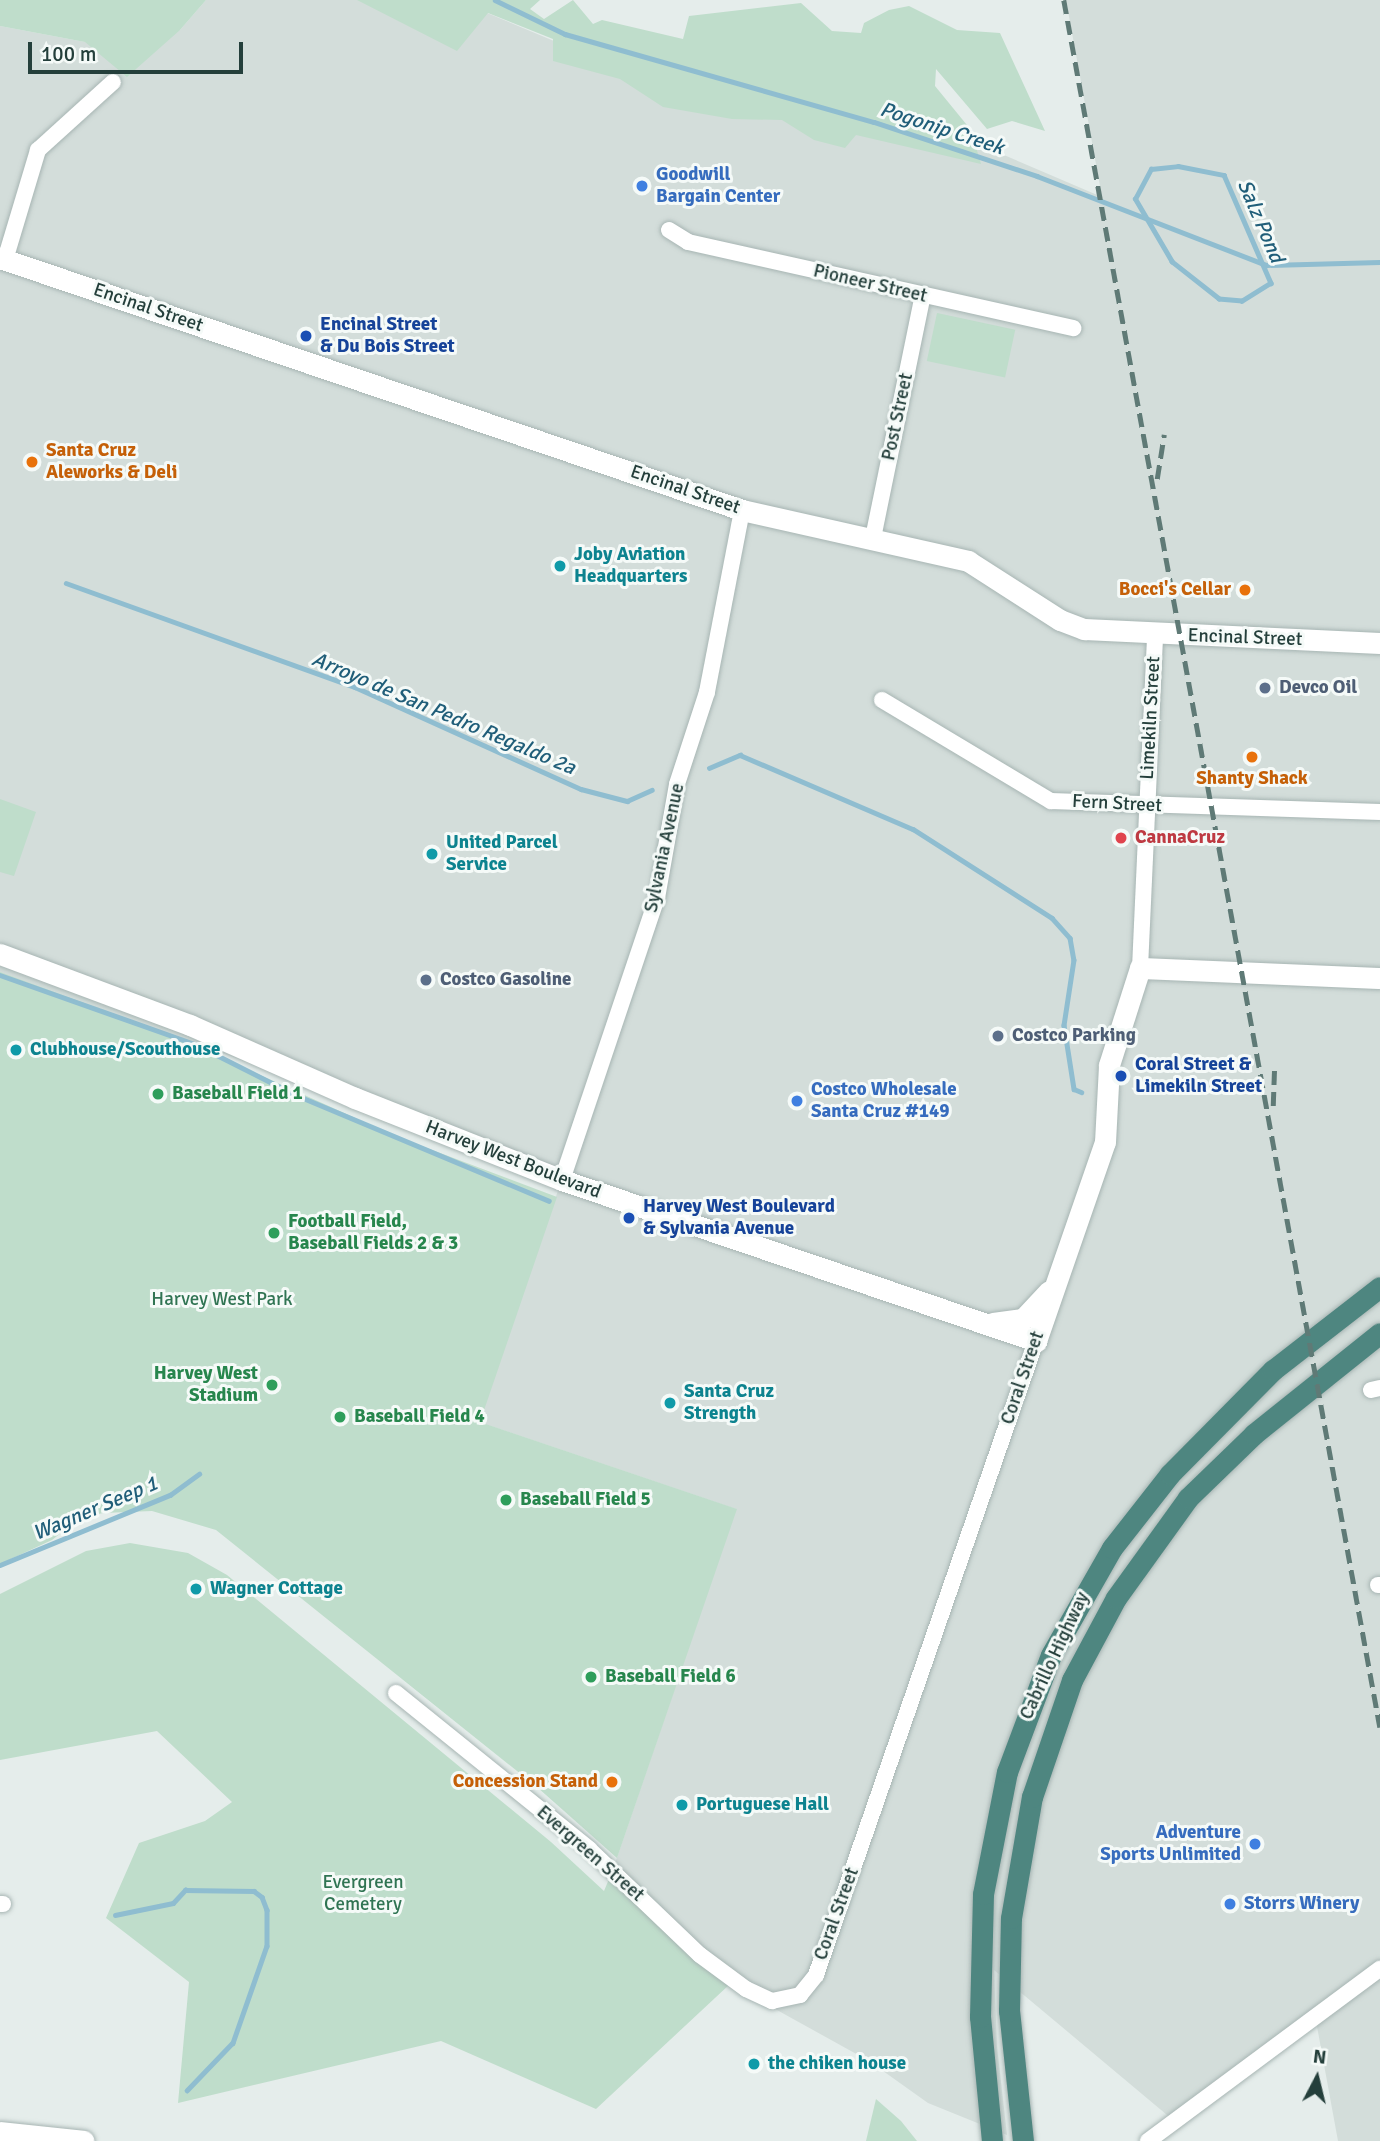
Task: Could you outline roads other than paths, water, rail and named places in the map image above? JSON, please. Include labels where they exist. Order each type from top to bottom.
[{"type":"highway","name":"Cabrillo Highway","points":[[992,2141],[980,2017],[982,1904],[999,1802],[1038,1684],[1096,1574],[1163,1482],[1273,1370],[1380,1287]]},
{"type":"highway","name":"Cabrillo Highway","points":[[1023,2141],[1009,2011],[1011,1918],[1032,1797],[1072,1680],[1116,1598],[1188,1498],[1254,1434],[1380,1333]]},
{"type":"street","points":[[3,259],[38,150],[113,82]]},
{"type":"street","name":"Pioneer Street","points":[[669,230],[688,242],[1074,328]]},
{"type":"street","name":"Encinal Street","points":[[3,259],[742,510],[968,561],[1060,620],[1084,629],[1155,635],[1380,643]]},
{"type":"street","name":"Post Street","points":[[873,538],[923,295]]},
{"type":"street","name":"Sylvania Avenue","points":[[562,1180],[657,898],[677,784],[707,692],[742,510]]},
{"type":"street","name":"Limekiln Street","points":[[1140,968],[1155,635]]},
{"type":"street","name":"Fern Street","points":[[882,700],[1051,801],[1380,812]]},
{"type":"street","name":"Harvey West Boulevard","points":[[0,954],[191,1025],[355,1098],[562,1180],[1036,1341]]},
{"type":"street","points":[[1140,968],[1380,978]]},
{"type":"street","name":"Coral Street","points":[[789,2000],[816,1975],[1105,1142],[1109,1065],[1140,968]]},
{"type":"street","points":[[980,1323],[1009,1324],[1023,1319],[1056,1284]]},
{"type":"street","name":"Evergreen Street","points":[[396,1693],[589,1849],[700,1955],[746,1989],[772,2001],[789,2000]]},
{"type":"street","points":[[1149,2141],[1380,1969]]},
{"type":"street","points":[[0,2132],[84,2141]]},
{"type":"waterway","name":"Pogonip Creek","points":[[495,0],[565,34],[874,122],[1037,176],[1266,265],[1380,262]]},
{"type":"waterway","name":"Salz Pond","points":[[1178,166],[1224,175],[1271,283],[1242,301],[1219,299],[1172,262],[1135,199],[1151,169],[1178,166]]},
{"type":"waterway","name":"Arroyo de San Pedro Regaldo 2a","points":[[66,583],[355,687],[581,789],[627,801],[652,790]]},
{"type":"waterway","name":"Arroyo de San Pedro Regaldo 2a","points":[[709,768],[740,755],[913,829],[1052,918],[1070,938],[1074,960],[1064,1025],[1074,1089],[1081,1092]]},
{"type":"waterway","points":[[0,975],[195,1044],[296,1095],[549,1201]]},
{"type":"waterway","name":"Wagner Seep 1","points":[[0,1565],[170,1495],[199,1474]]},
{"type":"waterway","points":[[115,1915],[173,1903],[185,1890],[254,1891],[262,1897],[267,1910],[267,1946],[233,2043],[187,2091]]},
{"type":"railway","points":[[1064,0],[1380,1727]]},
{"type":"railway","points":[[1157,479],[1164,435]]},
{"type":"railway","points":[[1273,1106],[1274,1070]]},
{"type":"place","name":"Goodwill Bargain Center","points":[[642,186]]},
{"type":"place","name":"Encinal Street & Du Bois Street","points":[[306,336]]},
{"type":"place","name":"Santa Cruz Aleworks & Deli","points":[[32,462]]},
{"type":"place","name":"Joby Aviation Headquarters","points":[[560,566]]},
{"type":"place","name":"Bocci's Cellar","points":[[1245,590]]},
{"type":"place","name":"Devco Oil","points":[[1265,688]]},
{"type":"place","name":"Shanty Shack","points":[[1252,757]]},
{"type":"place","name":"CannaCruz","points":[[1121,838]]},
{"type":"place","name":"United Parcel Service","points":[[432,854]]},
{"type":"place","name":"Costco Gasoline","points":[[426,980]]},
{"type":"place","name":"Costco Parking","points":[[998,1036]]},
{"type":"place","name":"Clubhouse/Scouthouse","points":[[16,1050]]},
{"type":"place","name":"Coral Street & Limekiln Street","points":[[1121,1076]]},
{"type":"place","name":"Baseball Field 1","points":[[158,1094]]},
{"type":"place","name":"Costco Wholesale Santa Cruz #149","points":[[797,1101]]},
{"type":"place","name":"Harvey West Boulevard & Sylvania Avenue","points":[[629,1218]]},
{"type":"place","name":"Football Field, Baseball Fields 2 & 3","points":[[274,1233]]},
{"type":"place","name":"Harvey West Stadium","points":[[272,1385]]},
{"type":"place","name":"Santa Cruz Strength","points":[[670,1403]]},
{"type":"place","name":"Baseball Field 4","points":[[340,1417]]},
{"type":"place","name":"Baseball Field 5","points":[[506,1500]]},
{"type":"place","name":"Wagner Cottage","points":[[196,1589]]},
{"type":"place","name":"Baseball Field 6","points":[[591,1677]]},
{"type":"place","name":"Concession Stand","points":[[612,1782]]},
{"type":"place","name":"Portuguese Hall","points":[[682,1805]]},
{"type":"place","name":"Adventure Sports Unlimited","points":[[1255,1844]]},
{"type":"place","name":"Storrs Winery","points":[[1230,1904]]},
{"type":"place","name":"the chiken house","points":[[754,2064]]},
{"type":"park label","name":"Harvey West Park","points":[[222,1300]]},
{"type":"park label","name":"Evergreen Cemetery","points":[[363,1894]]}]
